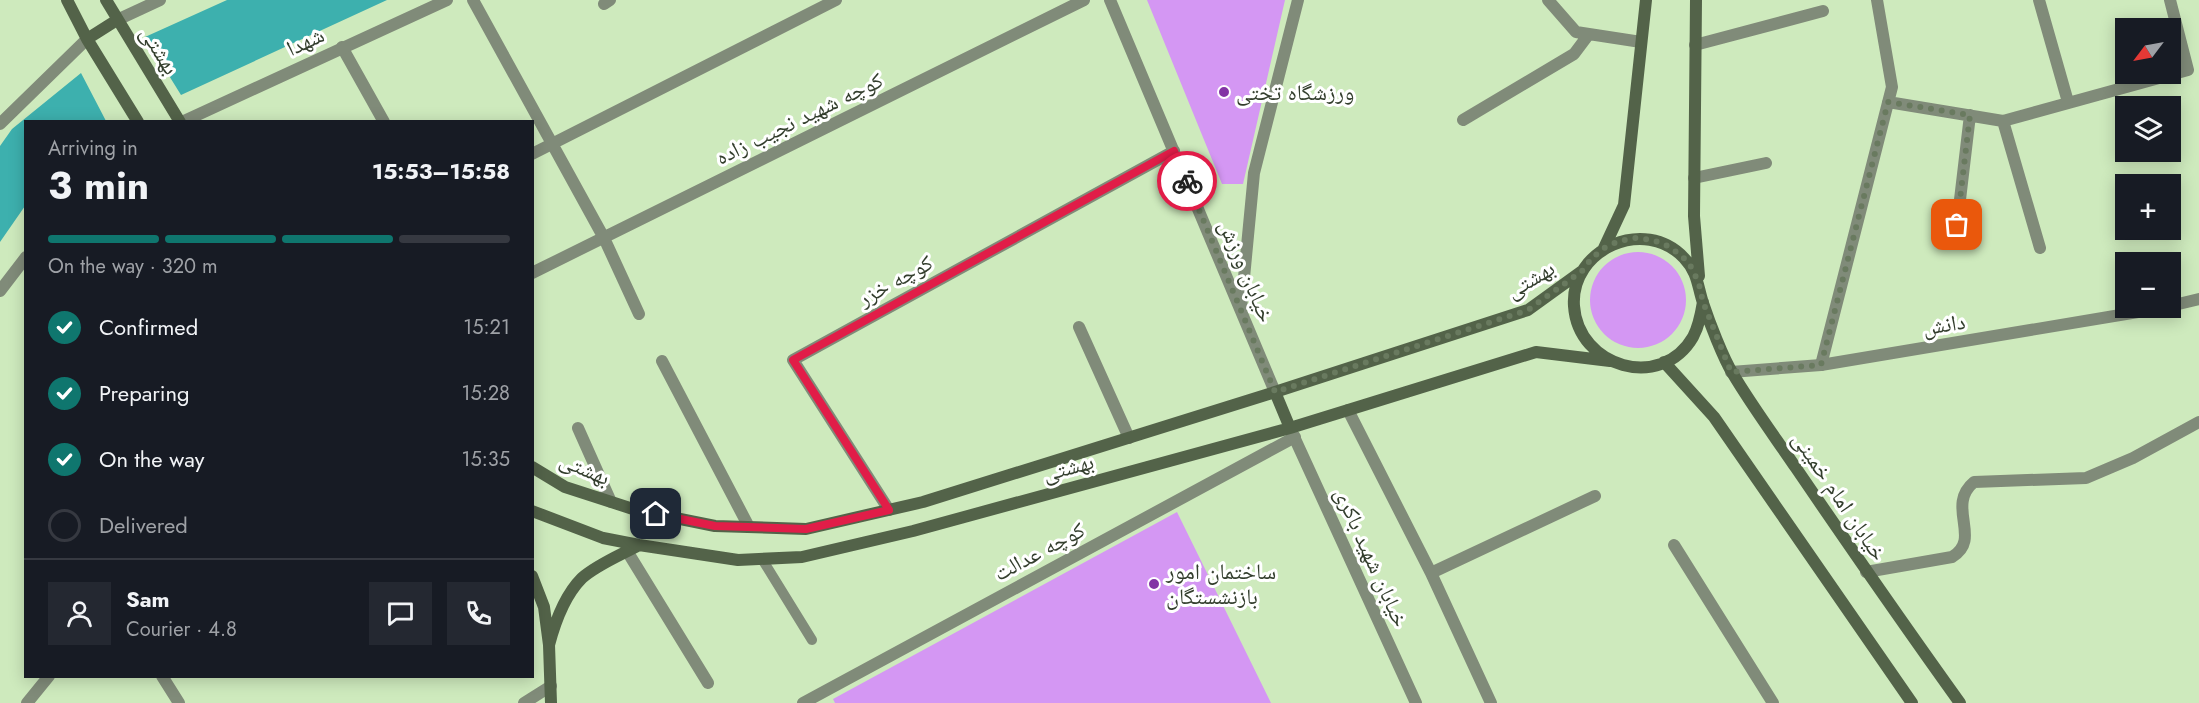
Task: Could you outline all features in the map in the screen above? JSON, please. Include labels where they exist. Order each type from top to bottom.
[{"type":"main road","points":[[67,0],[87,39],[137,120]]},
{"type":"main road","name":"بهشتی","points":[[106,0],[180,120]]},
{"type":"main road","points":[[1604,248],[1624,205],[1646,0]]},
{"type":"main road","points":[[1695,0],[1694,216],[1699,284],[1703,302],[1700,321],[1692,338],[1680,352],[1664,362],[1646,367],[1628,367],[1610,361],[1584,338],[1577,322],[1574,305],[1576,287],[1582,271],[1604,248],[1619,241],[1636,238],[1653,240],[1668,246],[1682,256],[1692,268],[1699,284]]},
{"type":"main road","points":[[87,39],[117,20]]},
{"type":"main road","name":"بهشتی","points":[[534,468],[565,487],[636,510],[715,526],[806,529],[923,502],[1528,310],[1582,271]]},
{"type":"main road","name":"خیابان امام خمینی","points":[[1703,302],[1731,372],[1866,572],[1960,703]]},
{"type":"main road","name":"بهشتی","points":[[534,512],[603,538],[639,545],[738,560],[802,557],[913,531],[1292,433],[1348,410],[1536,352],[1610,361]]},
{"type":"main road","points":[[1664,362],[1714,417],[1912,703]]},
{"type":"main road","points":[[1275,392],[1292,433]]},
{"type":"main road","points":[[549,645],[555,621],[581,579],[639,545]]},
{"type":"main road","points":[[534,581],[544,607],[549,645],[551,703]]},
{"type":"street","points":[[117,20],[160,0]]},
{"type":"street","name":"شهدا","points":[[185,120],[447,0]]},
{"type":"street","points":[[474,0],[604,237],[639,314]]},
{"type":"street","points":[[534,153],[836,0]]},
{"type":"street","name":"کوچه شهید نجیب زاده","points":[[534,272],[1084,0]]},
{"type":"street","name":"خیابان ورزش","points":[[1110,0],[1275,392]]},
{"type":"street","points":[[1241,309],[1254,173],[1298,0]]},
{"type":"street","points":[[1548,0],[1576,32],[1641,42]]},
{"type":"street","points":[[1821,365],[1892,87],[1876,0]]},
{"type":"street","points":[[2039,0],[2068,102]]},
{"type":"street","points":[[1888,102],[2003,121],[2188,70],[2170,0]]},
{"type":"street","points":[[1695,45],[1822,11]]},
{"type":"street","points":[[1463,120],[1574,54],[1589,34]]},
{"type":"street","points":[[0,124],[87,39]]},
{"type":"street","points":[[342,47],[383,120]]},
{"type":"street","points":[[1957,225],[1970,115]]},
{"type":"street","points":[[2003,121],[2040,248]]},
{"type":"street","name":"کوچه خزر","points":[[889,510],[793,360],[1174,151]]},
{"type":"street","points":[[1694,178],[1766,163]]},
{"type":"street","points":[[0,291],[24,260]]},
{"type":"street","points":[[2181,303],[2199,299]]},
{"type":"street","name":"دانش","points":[[1731,372],[1821,365],[2115,316]]},
{"type":"street","points":[[1079,327],[1129,438]]},
{"type":"street","points":[[662,361],[749,527]]},
{"type":"street","points":[[1348,410],[1431,573],[1491,703]]},
{"type":"street","points":[[1866,572],[1952,557],[1960,552],[1965,543],[1962,498],[1965,489],[1974,482],[2086,478],[2133,458],[2199,422]]},
{"type":"street","points":[[578,428],[611,502]]},
{"type":"street","name":"خیابان شهید باکری","points":[[1292,433],[1411,701]]},
{"type":"street","name":"کوچه عدالت","points":[[803,703],[1292,433]]},
{"type":"street","points":[[1431,573],[1595,496]]},
{"type":"street","points":[[1674,545],[1773,703]]},
{"type":"street","points":[[627,552],[708,683]]},
{"type":"street","points":[[27,703],[47,678]]},
{"type":"street","points":[[163,678],[178,703]]},
{"type":"street","points":[[524,703],[550,686]]},
{"type":"lane","points":[[762,559],[812,640]]},
{"type":"shaded area","name":"ورزشگاه تختی","points":[[1147,0],[1285,0],[1243,184],[1222,184]]},
{"type":"shaded area","points":[[1638,252],[1656,255],[1672,266],[1683,282],[1686,300],[1683,318],[1672,334],[1656,345],[1638,348],[1620,345],[1604,334],[1593,318],[1590,300],[1593,282],[1604,266],[1620,255]]},
{"type":"shaded area","points":[[1177,512],[1271,703],[835,703],[833,699]]},
{"type":"water","points":[[227,0],[387,0],[181,95],[145,37]]},
{"type":"water","points":[[81,73],[105,120],[24,120],[24,207],[0,242],[0,146],[12,129]]},
{"type":"way so far","points":[[1187,181],[1275,392],[1528,310],[1582,271],[1604,248],[1619,241],[1636,238],[1653,240],[1668,246],[1682,256],[1692,268],[1731,372],[1821,365],[1888,102],[1970,115],[1957,225]]},
{"type":"place","name":"ورزشگاه تختی","points":[[1224,92]]},
{"type":"place","name":"ساختمان امور بازنشستگان","points":[[1154,584]]},
{"type":"route","points":[[656,514],[715,526],[806,529],[889,510],[793,360],[1174,151],[1187,181]]}]
